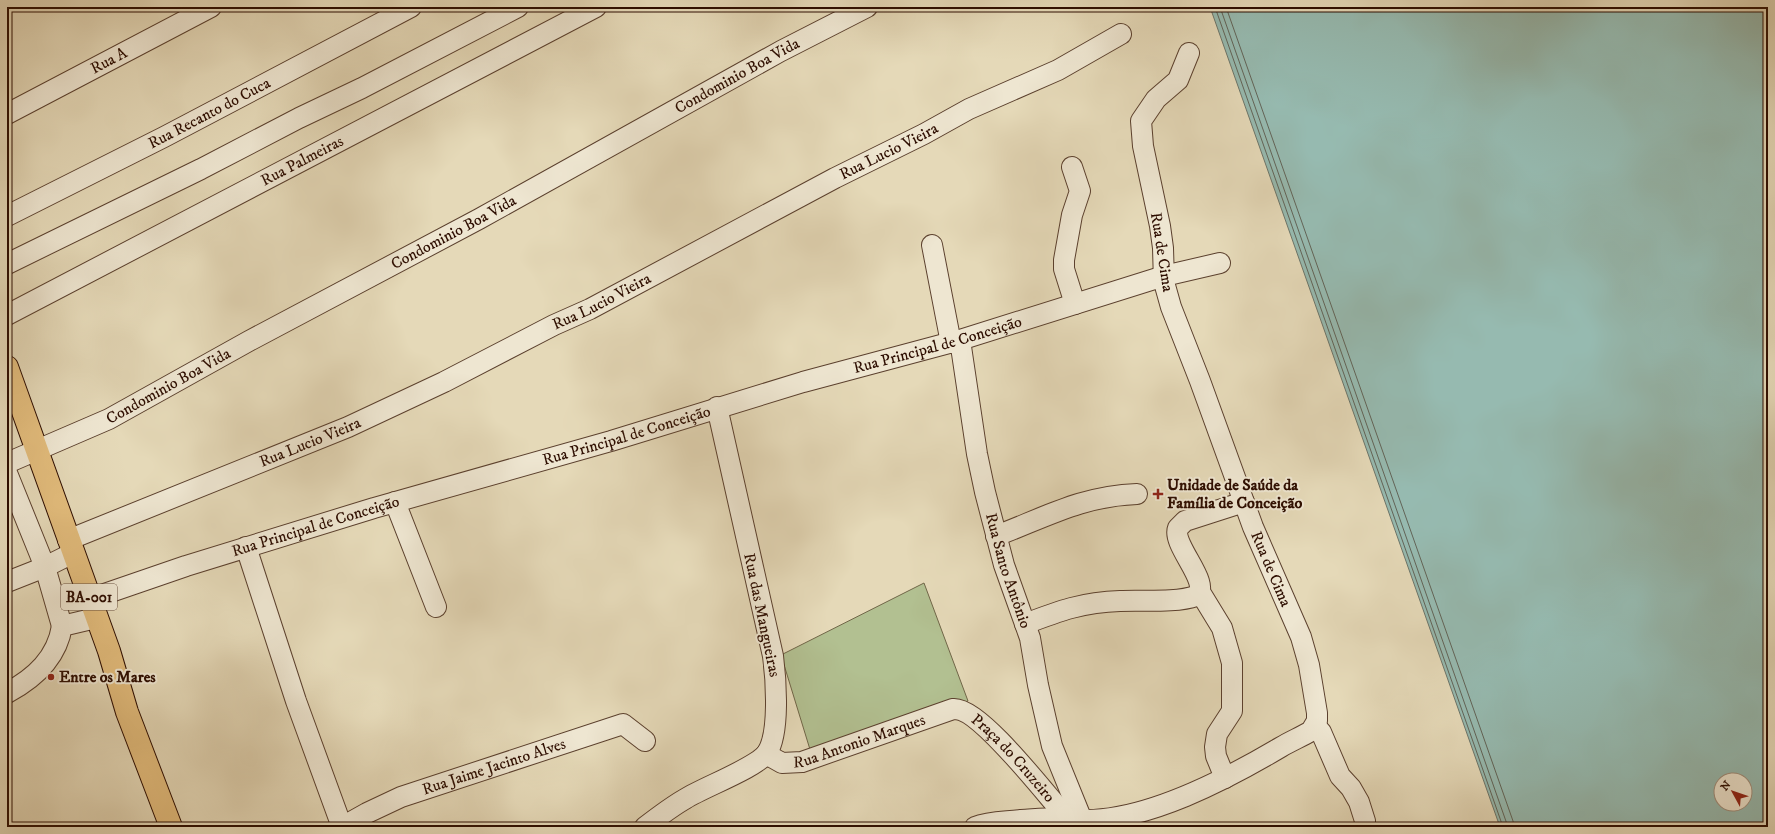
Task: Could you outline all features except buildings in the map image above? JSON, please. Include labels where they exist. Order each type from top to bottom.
[{"type":"main road","name":"BA-001","points":[[7,367],[12,389],[37,451],[70,547],[109,651],[127,712],[171,827]]},
{"type":"street","name":"Rua A","points":[[7,114],[211,7]]},
{"type":"street","name":"Rua Recanto do Cuca","points":[[7,216],[171,134],[411,7]]},
{"type":"street","points":[[7,264],[201,169],[518,7]]},
{"type":"street","name":"Rua Palmeiras","points":[[7,315],[596,7]]},
{"type":"street","name":"Condominio Boa Vida","points":[[7,462],[37,451],[109,419],[249,340],[493,212],[781,51],[867,7]]},
{"type":"street","name":"Rua Lucio Vieira","points":[[7,582],[45,567],[70,547],[306,445],[444,382],[554,325],[590,309],[835,178],[924,134],[969,109],[1058,70],[1121,34]]},
{"type":"street","name":"Rua de Cima","points":[[1189,53],[1178,80],[1156,99],[1141,120],[1145,160],[1160,226],[1163,248],[1164,276],[1171,307],[1263,553],[1302,643],[1309,665],[1315,698],[1317,716],[1315,726]]},
{"type":"street","points":[[1072,167],[1080,191],[1069,226],[1064,268],[1075,304]]},
{"type":"street","name":"Rua Santo Antônio","points":[[932,245],[956,341],[977,454],[996,536],[1014,597],[1030,638],[1038,685],[1052,746],[1073,796],[1075,821]]},
{"type":"street","name":"Rua Principal de Conceição","points":[[62,626],[93,608],[246,547],[395,502],[603,443],[717,407],[956,341],[1164,276],[1220,264]]},
{"type":"street","name":"Rua das Mangueiras","points":[[717,407],[775,674],[776,713],[773,737],[766,754]]},
{"type":"street","points":[[7,472],[45,567],[62,626],[57,646],[48,663],[24,684],[7,693]]},
{"type":"street","points":[[996,536],[1044,518],[1075,504],[1108,496],[1137,494]]},
{"type":"street","points":[[395,502],[436,607]]},
{"type":"street","points":[[1225,778],[1216,756],[1215,747],[1217,734],[1232,711],[1232,663],[1222,628],[1200,592],[1201,588],[1198,579],[1177,536],[1178,528],[1185,522],[1244,502]]},
{"type":"street","name":"Rua Jaime Jacinto Alves","points":[[246,547],[296,701],[342,827],[379,807],[406,795],[623,724],[645,741]]},
{"type":"street","points":[[1025,624],[1077,605],[1103,602],[1164,600],[1192,597],[1200,592]]},
{"type":"street","name":"Praça do Cruzeiro","points":[[953,709],[959,708],[968,712],[986,727],[1075,821]]},
{"type":"street","name":"Rua Antonio Marques","points":[[766,754],[782,763],[802,762],[953,709]]},
{"type":"street","points":[[975,827],[983,824],[998,822],[1055,817],[1075,821],[1100,820],[1141,811],[1173,800],[1243,770],[1306,734],[1315,726],[1320,732],[1340,776],[1351,788],[1359,802],[1365,821]]},
{"type":"street","points":[[645,827],[685,799],[746,768],[766,754]]},
{"type":"green space","points":[[924,583],[968,701],[812,756],[781,655]]},
{"type":"water","points":[[1210,7],[1768,7],[1768,827],[1500,827]]},
{"type":"place","name":"Unidade de Saúde da Família de Conceição","points":[[1158,494]]},
{"type":"place","name":"Entre os Mares","points":[[51,677]]}]
